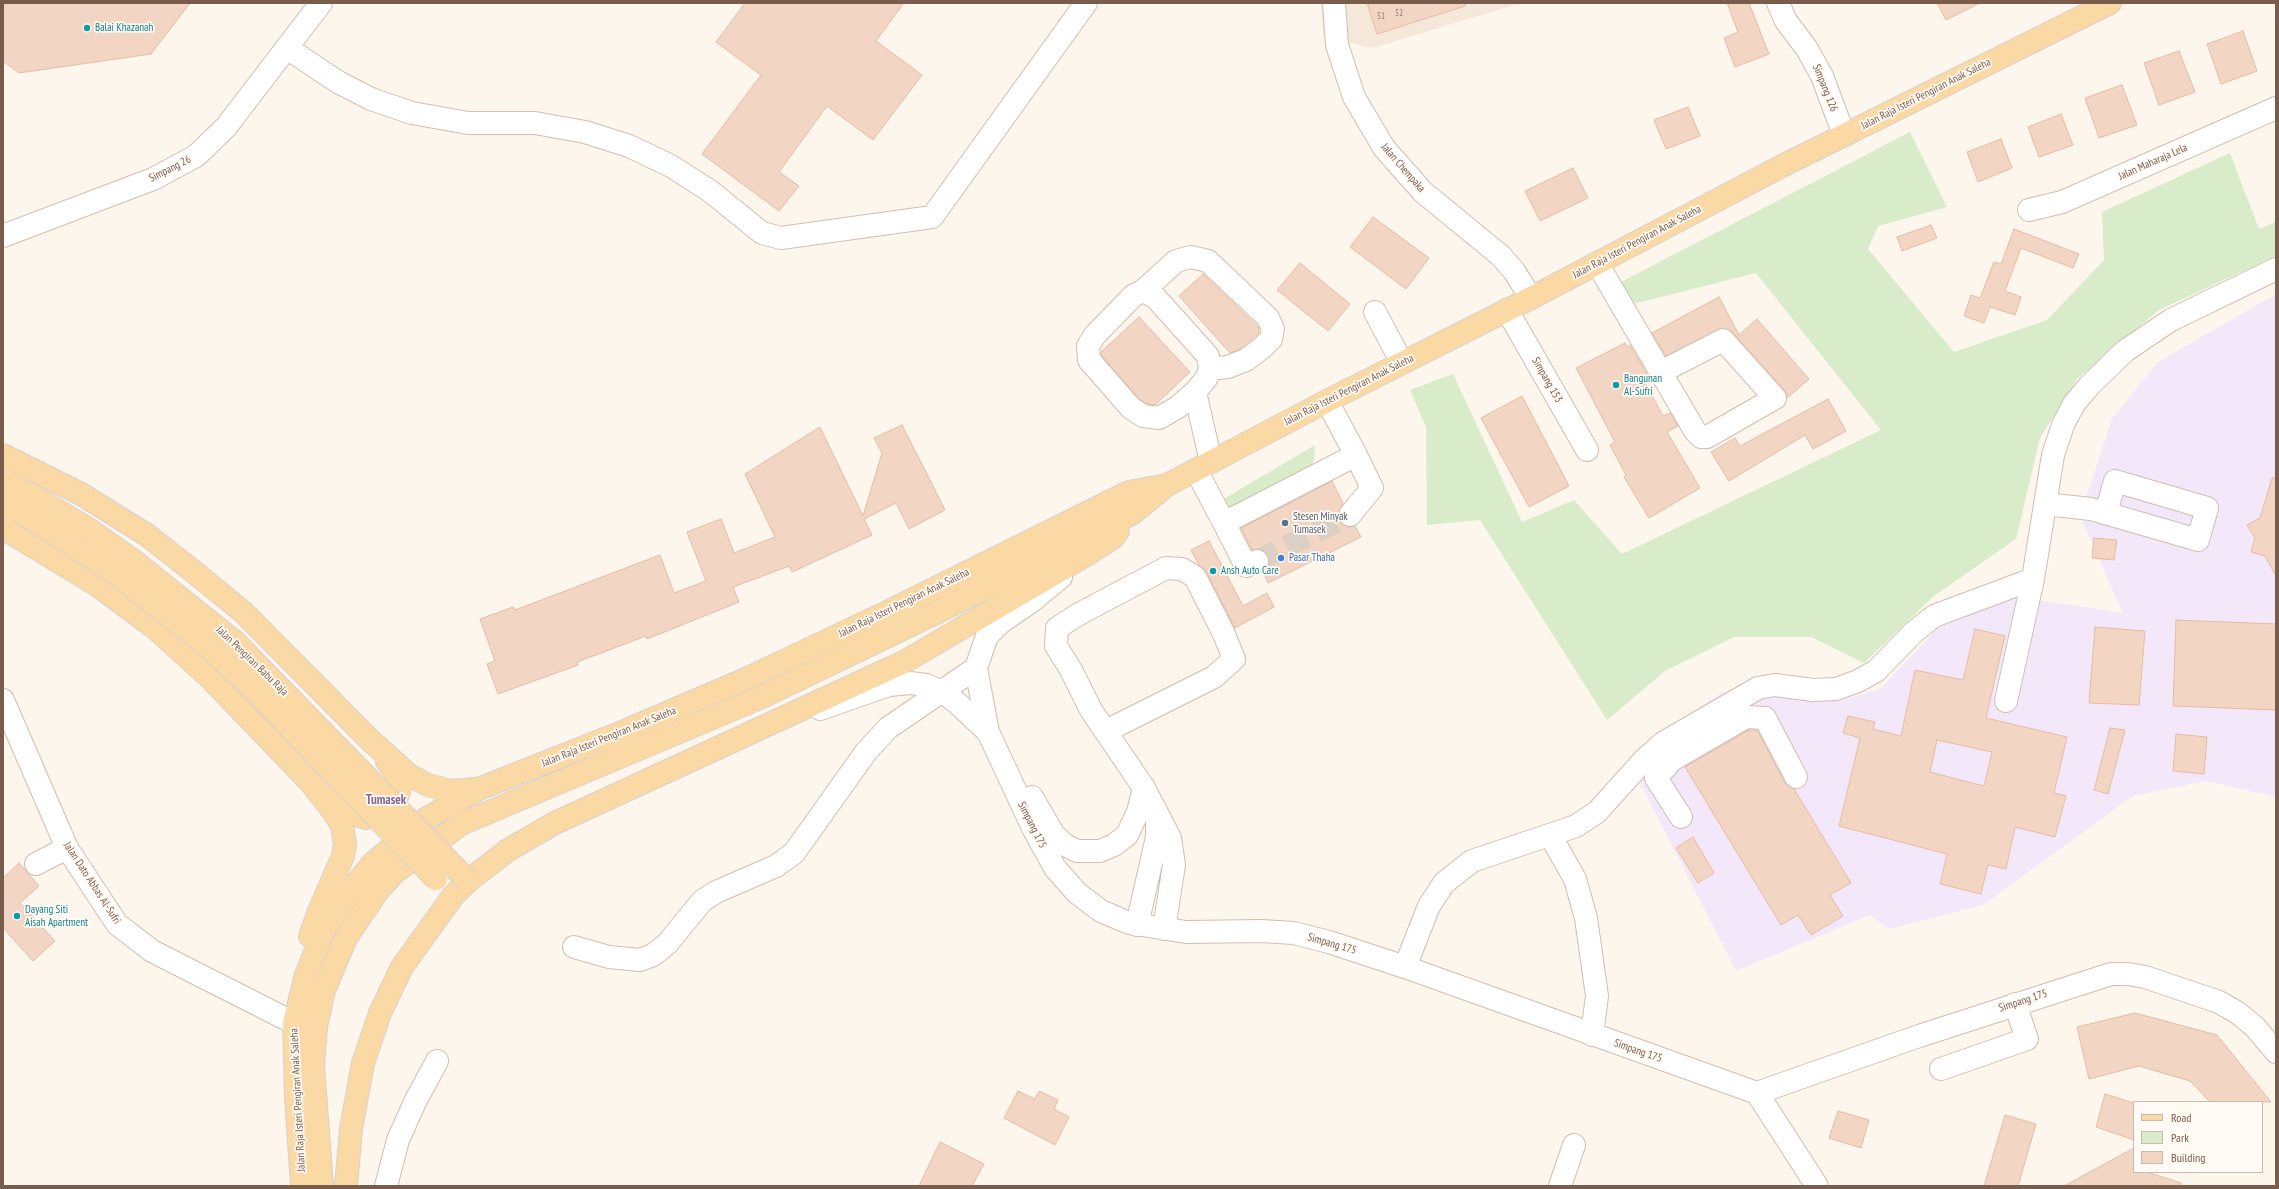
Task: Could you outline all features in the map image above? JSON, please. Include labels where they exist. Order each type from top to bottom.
[{"type":"main road","name":"Jalan Raja Isteri Pengiran Anak Saleha","points":[[322,1186],[313,1066],[316,1027],[324,990],[346,938],[366,908],[394,873],[460,824],[762,697],[936,613],[1133,513],[1167,484],[1844,135],[2110,3]]},
{"type":"main road","points":[[3,455],[81,494],[147,535],[194,572],[243,612],[371,741],[409,775],[428,785],[451,791],[482,788]]},
{"type":"main road","name":"Jalan Pengiran Babu Raja","points":[[3,480],[28,505]]},
{"type":"main road","name":"Jalan Raja Isteri Pengiran Anak Saleha","points":[[302,1186],[296,1097],[294,1023],[306,975],[325,928],[346,897],[372,864],[427,818],[482,788],[615,735],[748,678],[885,613],[1129,492],[1167,484]]},
{"type":"main road","name":"Jalan Pengiran Babu Raja","points":[[3,503],[28,505],[90,530],[134,561],[234,641],[460,889]]},
{"type":"main road","points":[[346,1186],[352,1128],[363,1063],[380,1013],[402,967],[460,889],[508,850],[555,823],[904,662],[1113,538],[1133,513]]},
{"type":"main road","points":[[3,528],[97,585],[155,628],[211,680],[311,783],[349,813],[366,818],[386,811],[396,800],[400,788],[398,776],[371,741]]},
{"type":"main road","points":[[306,975],[309,940],[319,911],[342,856],[345,844],[342,826],[311,783]]},
{"type":"street","name":"Simpang 26","points":[[3,236],[153,178],[196,156],[226,127],[321,3]]},
{"type":"street","points":[[287,48],[338,82],[371,99],[412,113],[468,123],[535,123],[585,132],[629,146],[671,166],[710,191],[762,233],[781,238],[932,217],[1028,86],[1086,3]]},
{"type":"street","name":"Jalan Chempaka","points":[[1334,3],[1337,45],[1354,97],[1384,148],[1423,192],[1501,256],[1514,271],[1530,298]]},
{"type":"street","name":"Simpang 126","points":[[1778,3],[1786,21],[1807,49],[1822,76],[1844,135]]},
{"type":"street","name":"Jalan Maharaja Lela","points":[[2029,210],[2062,202],[2276,108]]},
{"type":"street","points":[[1143,291],[1155,297],[1208,356],[1210,369],[1206,379],[1195,392],[1178,407],[1159,418],[1143,416],[1131,408],[1089,360],[1088,346],[1094,335],[1134,295],[1143,291],[1176,261],[1191,257],[1208,261],[1268,318],[1273,329],[1271,339],[1246,360],[1228,367],[1210,369]]},
{"type":"street","points":[[1597,263],[1695,432],[1700,437],[1707,437],[1775,398],[1723,340],[1661,372]]},
{"type":"street","points":[[2006,701],[2033,579],[2053,455],[2063,425],[2074,404],[2089,386],[2125,351],[2171,320],[2276,269]]},
{"type":"street","name":"Simpang 153","points":[[1507,310],[1587,450]]},
{"type":"street","points":[[1375,312],[1402,363]]},
{"type":"street","points":[[1195,392],[1203,466],[1224,523],[1246,566],[1257,561]]},
{"type":"street","points":[[1327,401],[1372,488],[1350,515]]},
{"type":"street","points":[[1224,523],[1356,455]]},
{"type":"street","points":[[2045,504],[2091,509],[2106,513]]},
{"type":"street","name":"Simpang 175","points":[[1088,554],[1032,601],[1000,623],[987,636],[976,668],[990,735],[1034,830],[1055,868],[1077,893],[1101,911],[1137,925],[1164,929],[1186,932],[1261,931],[1294,934],[1328,942],[1405,967],[1592,1035],[1757,1092],[2015,1004],[2093,978],[2111,974],[2128,974],[2219,1002],[2238,1013],[2255,1027],[2276,1052]]},
{"type":"street","points":[[1106,731],[1214,676],[1234,659],[1224,634],[1195,577],[1182,569],[1166,568],[1079,614],[1057,628],[1056,646],[1071,670],[1091,710],[1144,788],[1170,838],[1174,865],[1164,929]]},
{"type":"street","points":[[1405,967],[1429,906],[1444,882],[1472,861],[1576,826],[1597,812],[1660,759],[1741,708],[1758,688],[1769,686],[1813,690],[1836,689],[1858,681],[1876,671],[1914,632],[1934,616],[2033,579]]},
{"type":"street","points":[[574,947],[609,957],[640,960],[653,956],[666,944],[702,901],[716,892],[776,866],[794,853],[866,752],[888,728],[943,692],[976,668]]},
{"type":"street","name":"Simpang 175","points":[[781,720],[837,704],[888,685],[910,683],[921,684],[943,692],[990,735]]},
{"type":"street","name":"Jalan Dato Abbas Al-Sufri","points":[[3,700],[67,848],[117,924],[152,951],[294,1023]]},
{"type":"street","points":[[1741,708],[1765,718],[1796,777]]},
{"type":"street","points":[[990,735],[1017,773],[1054,835],[1065,845],[1077,851],[1100,851],[1114,845],[1126,835],[1138,812],[1144,788]]},
{"type":"street","points":[[1660,759],[1656,778],[1681,817]]},
{"type":"street","points":[[1137,925],[1157,837],[1157,811]]},
{"type":"street","points":[[1550,835],[1575,879],[1586,918],[1597,996],[1592,1035]]},
{"type":"street","points":[[36,864],[67,848]]},
{"type":"street","points":[[1941,1069],[2027,1039],[2015,1004]]},
{"type":"street","points":[[386,1186],[398,1140],[415,1102],[437,1061]]},
{"type":"street","points":[[1757,1092],[1817,1186]]},
{"type":"street","points":[[1560,1186],[1574,1145]]},
{"type":"shaded area","points":[[1321,3],[1520,3],[1373,48],[1323,37]]},
{"type":"shaded area","points":[[2276,294],[2276,797],[2206,781],[2133,796],[1983,905],[1889,929],[1870,915],[1736,971],[1641,785],[1634,762],[1639,747],[1723,692],[1839,701],[1880,689],[1938,628],[2011,596],[2123,613],[2080,516],[2112,419],[2158,362]]},
{"type":"green space","points":[[1910,132],[1947,207],[1878,226],[1868,249],[1954,352],[2047,320],[2104,260],[2102,212],[2230,153],[2259,229],[2276,222],[2276,256],[2159,310],[2077,379],[2040,438],[2016,539],[1934,596],[1864,663],[1811,637],[1734,637],[1665,671],[1607,720],[1480,520],[1427,525],[1426,427],[1410,390],[1453,374],[1522,522],[1574,500],[1622,554],[1881,430],[1756,273],[1625,306],[1617,284]]},
{"type":"green space","points":[[1315,445],[1314,461],[1297,489],[1226,527],[1210,507]]},
{"type":"building","name":"Balai Khazanah","points":[[3,3],[190,3],[151,54],[19,73],[3,61]]},
{"type":"building","points":[[745,3],[904,3],[876,41],[922,75],[873,140],[827,106],[779,172],[799,186],[779,211],[702,154],[761,75],[716,42]]},
{"type":"building","points":[[1367,3],[1465,3],[1465,6],[1377,34]]},
{"type":"building","points":[[1727,3],[1749,3],[1769,54],[1735,67],[1724,38],[1738,32]]},
{"type":"building","points":[[1937,3],[1980,3],[1946,20]]},
{"type":"building","points":[[2243,31],[2257,71],[2221,84],[2207,44]]},
{"type":"building","points":[[2179,51],[2195,92],[2159,105],[2144,63]]},
{"type":"building","points":[[2122,85],[2137,125],[2099,138],[2085,98]]},
{"type":"building","points":[[1688,107],[1700,136],[1666,149],[1654,120]]},
{"type":"building","points":[[2061,114],[2073,145],[2039,157],[2028,127]]},
{"type":"building","points":[[2001,139],[2012,168],[1978,182],[1967,152]]},
{"type":"building","points":[[1573,168],[1588,198],[1540,221],[1525,191]]},
{"type":"building","points":[[1373,217],[1429,258],[1406,289],[1350,247]]},
{"type":"building","points":[[1931,225],[1937,238],[1902,251],[1897,237]]},
{"type":"building","points":[[2014,229],[2079,254],[2073,268],[2021,248],[2005,291],[2021,297],[2015,315],[1990,307],[1984,323],[1964,316],[1971,295],[1980,298],[1994,262],[2001,264]]},
{"type":"building","points":[[1300,263],[1350,304],[1328,331],[1277,290]]},
{"type":"building","points":[[1203,274],[1259,328],[1259,333],[1240,349],[1230,353],[1179,296]]},
{"type":"building","points":[[1719,297],[1739,335],[1757,319],[1809,379],[1787,398],[1784,390],[1732,332],[1723,328],[1666,356],[1652,333]]},
{"type":"building","points":[[1139,317],[1190,372],[1155,405],[1147,404],[1139,399],[1101,355],[1101,352]]},
{"type":"building","points":[[1625,343],[1627,347],[1630,345],[1648,376],[1643,379],[1663,416],[1670,413],[1678,426],[1667,432],[1700,488],[1649,518],[1624,477],[1626,475],[1610,445],[1615,442],[1576,368]]},
{"type":"building","points":[[1522,396],[1569,486],[1529,507],[1481,418]]},
{"type":"building","points":[[1828,399],[1846,431],[1813,449],[1805,435],[1729,481],[1711,452],[1735,438],[1740,446]]},
{"type":"building","points":[[902,425],[945,510],[909,529],[896,503],[864,519],[872,535],[792,572],[789,566],[733,587],[739,602],[647,639],[646,636],[577,662],[578,665],[498,694],[487,664],[495,661],[480,619],[513,607],[515,610],[660,555],[674,593],[706,581],[687,532],[721,519],[734,553],[775,537],[745,474],[820,427],[863,516],[882,453],[874,438]]},
{"type":"building","points":[[2272,478],[2276,478],[2276,576],[2265,556],[2251,552],[2255,538],[2247,525],[2260,518]]},
{"type":"building","points":[[1332,481],[1343,503],[1338,513],[1338,520],[1348,527],[1355,526],[1361,537],[1268,583],[1263,572],[1269,563],[1268,556],[1259,549],[1252,550],[1241,528]]},
{"type":"building","points":[[2094,538],[2117,540],[2114,560],[2092,558]]},
{"type":"building","name":"Ansh Auto Care","points":[[1209,541],[1243,606],[1267,593],[1274,607],[1235,628],[1206,571],[1199,565],[1191,550]]},
{"type":"building","points":[[2176,620],[2276,624],[2276,710],[2173,706]]},
{"type":"building","points":[[2095,627],[2145,631],[2139,705],[2089,703]]},
{"type":"building","points":[[1975,629],[2005,636],[1986,718],[2067,737],[2054,793],[2066,796],[2055,837],[2015,827],[2006,869],[1988,865],[1981,894],[1940,884],[1947,854],[1839,826],[1860,738],[1843,733],[1848,716],[1875,722],[1873,729],[1901,736],[1915,670],[1963,680]],"holes":[[[1937,740],[1992,752],[1984,786],[1930,772]]]},
{"type":"building","points":[[2110,728],[2125,730],[2108,794],[2094,790]]},
{"type":"building","points":[[1749,730],[1757,730],[1785,783],[1794,789],[1851,883],[1830,895],[1843,916],[1811,935],[1798,915],[1781,925],[1685,767]]},
{"type":"building","points":[[2176,734],[2207,737],[2204,774],[2173,771]]},
{"type":"building","points":[[1693,837],[1714,873],[1698,883],[1676,848]]},
{"type":"building","name":"Dayang Siti Aisah Apartment","points":[[19,863],[39,886],[20,903],[55,941],[33,961],[3,928],[3,878]]},
{"type":"building","points":[[2135,1013],[2217,1035],[2271,1102],[2209,1101],[2190,1081],[2139,1066],[2089,1079],[2077,1027]]},
{"type":"building","points":[[1018,1091],[1035,1099],[1039,1091],[1058,1100],[1054,1109],[1069,1117],[1055,1145],[1004,1118]]},
{"type":"building","points":[[2105,1094],[2133,1103],[2133,1140],[2096,1127]]},
{"type":"building","points":[[1838,1111],[1869,1120],[1861,1148],[1829,1138]]},
{"type":"building","points":[[2005,1115],[2036,1124],[2018,1186],[1984,1186]]},
{"type":"building","points":[[940,1142],[984,1164],[972,1186],[919,1186]]},
{"type":"building","points":[[2133,1149],[2133,1173],[2150,1173],[2181,1183],[2181,1186],[2064,1186]]},
{"type":"tunnel","points":[[1257,561],[1350,515]]},
{"type":"place","name":"Balai Khazanah","points":[[87,28]]},
{"type":"place","name":"Bangunan Al-Sufri","points":[[1616,385]]},
{"type":"place","name":"Stesen Minyak Tumasek","points":[[1285,523]]},
{"type":"place","name":"Pasar Thaha","points":[[1281,558]]},
{"type":"place","name":"Ansh Auto Care","points":[[1213,571]]},
{"type":"place","name":"Dayang Siti Aisah Apartment","points":[[17,916]]},
{"type":"district","name":"Tumasek","points":[[386,800]]}]
